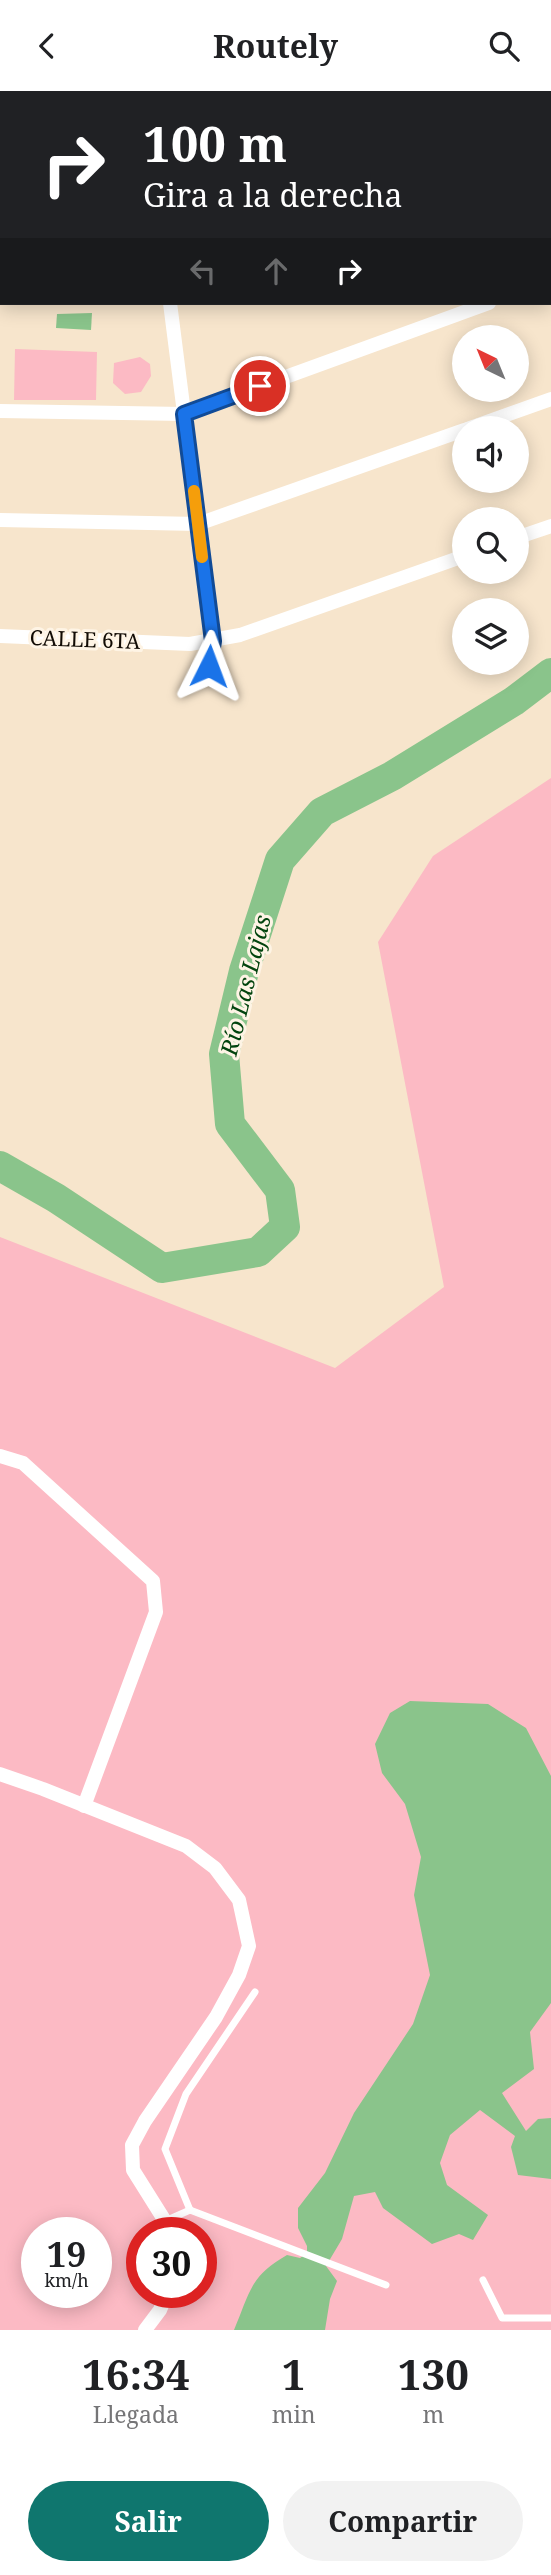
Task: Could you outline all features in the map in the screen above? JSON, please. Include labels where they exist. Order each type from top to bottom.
[{"type":"street","points":[[170,305],[213,641],[209,666]]},
{"type":"street","points":[[0,411],[184,414],[484,305]]},
{"type":"street","points":[[503,416],[551,399]]},
{"type":"street","points":[[0,520],[198,524],[452,434]]},
{"type":"street","points":[[529,534],[551,526]]},
{"type":"street","name":"CALLE 6TA","points":[[0,636],[190,644],[213,641],[240,635],[452,561]]},
{"type":"street","points":[[0,1455],[23,1463],[153,1581],[156,1612],[85,1806]]},
{"type":"street","points":[[0,1774],[186,1846],[215,1868],[239,1900],[249,1946],[239,1975],[216,2017],[145,2121],[132,2145],[134,2170],[161,2217]]},
{"type":"street","points":[[145,2330],[161,2308]]},
{"type":"lane","points":[[255,1991],[186,2094],[165,2149],[190,2210],[386,2285]]},
{"type":"lane","points":[[181,2217],[190,2210]]},
{"type":"lane","points":[[483,2280],[502,2318],[551,2318]]},
{"type":"shaded area","points":[[92,313],[91,330],[56,328],[57,314]]},
{"type":"shaded area","points":[[15,349],[97,352],[96,400],[14,400]]},
{"type":"shaded area","points":[[140,357],[150,364],[151,376],[141,392],[125,394],[113,383],[114,363]]},
{"type":"shaded area","points":[[551,778],[551,2330],[0,2330],[0,1237],[335,1368],[444,1287],[378,942],[433,856]]},
{"type":"shaded area","points":[[410,1701],[488,1704],[526,1728],[551,1776],[551,2003],[530,2032],[534,2069],[502,2093],[526,2131],[538,2119],[551,2118],[551,2179],[518,2175],[511,2147],[515,2136],[480,2110],[450,2135],[440,2163],[447,2185],[488,2215],[473,2240],[459,2234],[432,2244],[383,2208],[375,2192],[354,2196],[342,2239],[326,2266],[337,2281],[330,2299],[325,2330],[234,2330],[248,2295],[265,2270],[287,2255],[300,2258],[307,2253],[307,2246],[298,2228],[298,2208],[325,2173],[354,2113],[413,2024],[430,1975],[414,1895],[421,1857],[405,1804],[382,1773],[375,1744],[390,1713]]},
{"type":"waterway","name":"Río Las Lajas","points":[[0,1166],[56,1198],[162,1268],[258,1252],[285,1227],[280,1190],[230,1124],[224,1054],[244,971],[280,860],[322,812],[392,776],[514,701],[551,673]]},
{"type":"slow traffic","points":[[194,491],[202,557]]},
{"type":"route","points":[[209,666],[213,641],[184,414],[260,386]]}]
